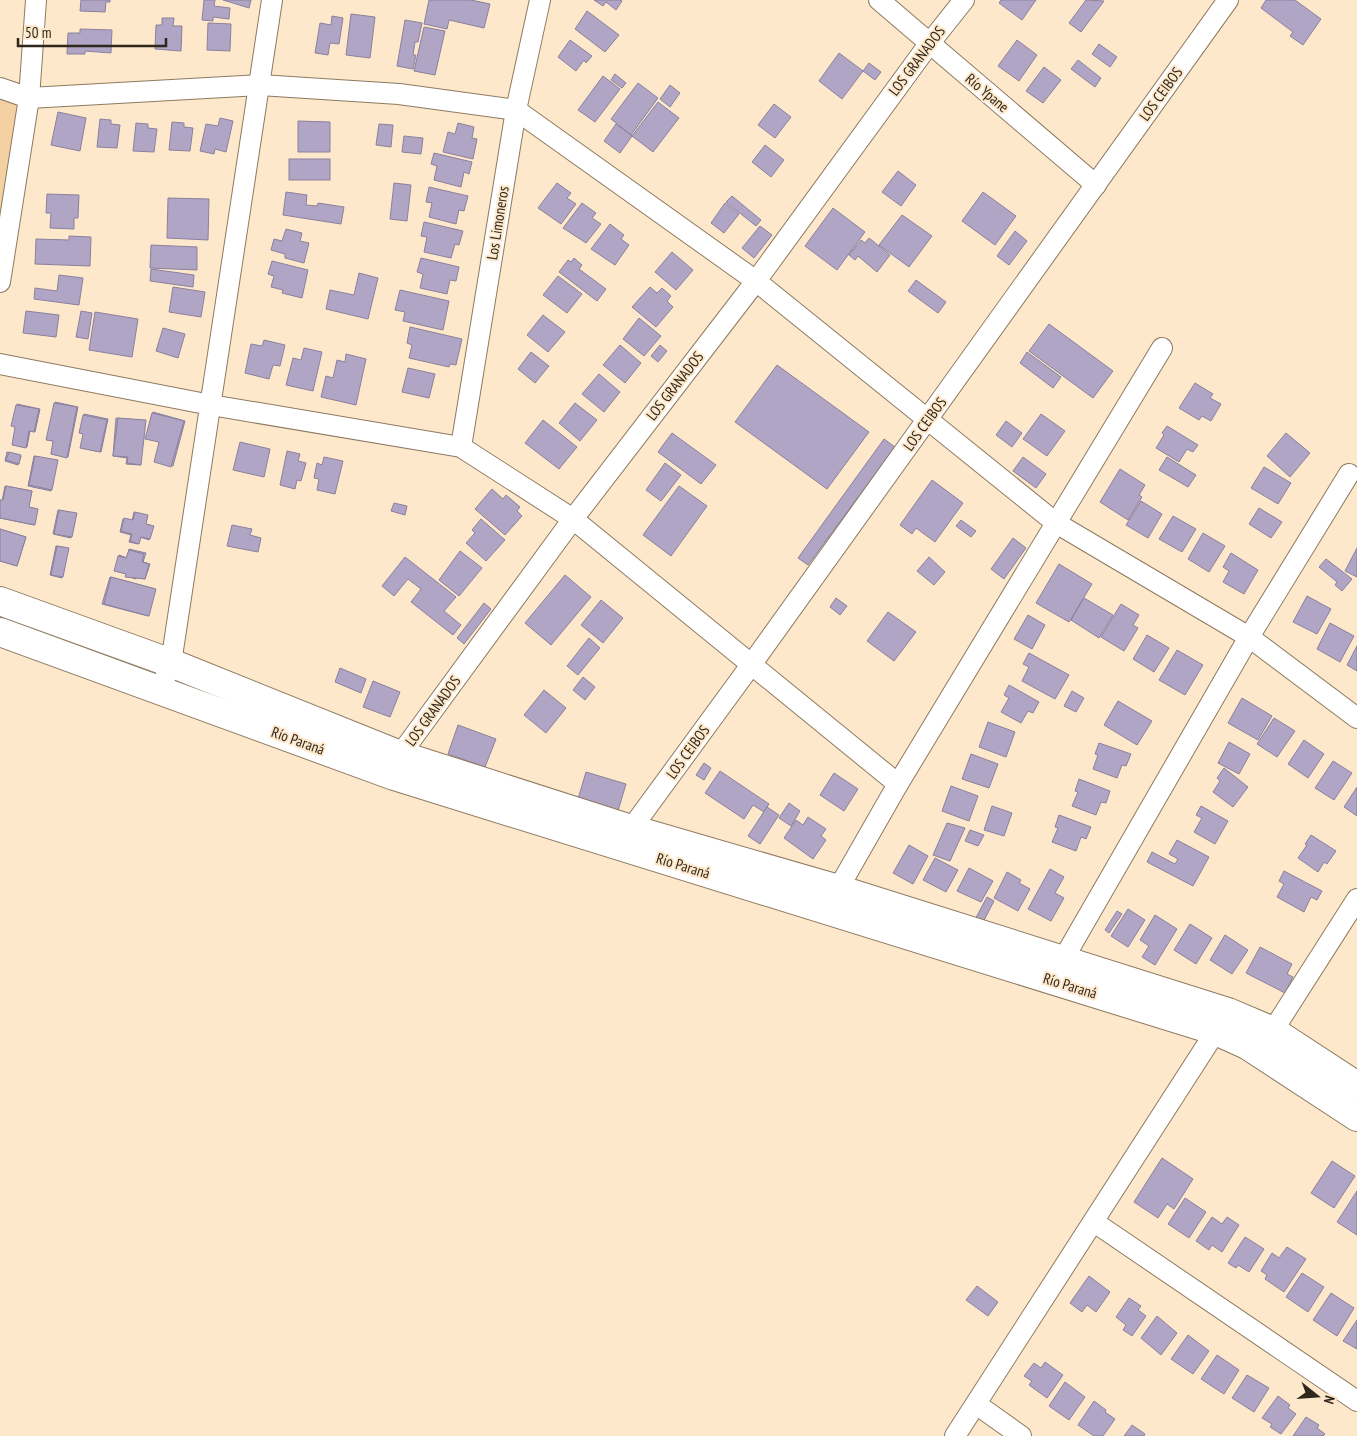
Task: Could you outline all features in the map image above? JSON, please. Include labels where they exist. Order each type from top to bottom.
[{"type":"street","points":[[0,282],[29,98],[36,0]]},
{"type":"street","points":[[160,690],[171,663],[272,0]]},
{"type":"street","name":"Los Limoneros","points":[[461,447],[516,110],[540,0]]},
{"type":"street","name":"Río Ypane","points":[[879,0],[1096,185]]},
{"type":"street","name":"LOS GRANADOS","points":[[397,766],[572,519],[756,282],[929,44],[964,0]]},
{"type":"street","name":"LOS CEIBOS","points":[[628,838],[1228,0]]},
{"type":"street","points":[[0,88],[29,98],[260,85],[399,94],[516,110],[756,282],[1056,523],[1249,637],[1357,718]]},
{"type":"street","points":[[833,900],[898,784],[1162,348]]},
{"type":"street","points":[[0,364],[210,405],[461,447],[572,519],[898,784]]},
{"type":"street","points":[[1057,970],[1249,637],[1349,474]]},
{"type":"street","name":"Río Paraná","points":[[0,601],[171,663],[397,766]]},
{"type":"street","name":"Río Paraná","points":[[0,632],[160,690],[397,766],[1222,1021],[1357,1086]]},
{"type":"street","points":[[1266,1042],[1357,899]]},
{"type":"street","points":[[955,1436],[1222,1021]]},
{"type":"street","name":"Río Paraná","points":[[1266,1042],[1357,1117]]},
{"type":"street","points":[[1094,1222],[1357,1401]]},
{"type":"street","points":[[976,1404],[1021,1436]]},
{"type":"shaded area","points":[[0,79],[23,87],[0,216]]},
{"type":"building","points":[[81,0],[110,0],[110,2],[106,2],[105,12],[80,11]]},
{"type":"building","points":[[204,0],[215,0],[214,6],[230,8],[229,19],[213,17],[213,21],[202,20]]},
{"type":"building","points":[[223,0],[251,0],[249,8]]},
{"type":"building","points":[[429,0],[471,0],[490,4],[484,28],[449,20],[447,29],[424,24]]},
{"type":"building","points":[[594,0],[622,1],[616,10],[606,2],[603,6]]},
{"type":"building","points":[[1001,0],[1036,0],[1022,20],[999,3]]},
{"type":"building","points":[[1086,0],[1104,1],[1081,32],[1069,23]]},
{"type":"building","points":[[1266,0],[1295,0],[1321,19],[1303,45],[1290,36],[1293,32],[1261,8]]},
{"type":"building","points":[[587,11],[619,35],[605,52],[575,29]]},
{"type":"building","points":[[351,14],[375,17],[370,58],[346,55]]},
{"type":"building","points":[[332,16],[343,18],[339,44],[330,43],[328,55],[315,53],[320,23],[331,25]]},
{"type":"building","points":[[162,18],[174,18],[173,26],[182,26],[181,51],[155,49],[156,25],[162,25]]},
{"type":"building","points":[[405,20],[422,23],[418,42],[415,42],[413,55],[416,55],[413,69],[397,66]]},
{"type":"building","points":[[208,23],[231,24],[230,51],[207,50]]},
{"type":"building","points":[[424,27],[445,31],[435,75],[414,71]]},
{"type":"building","points":[[80,29],[112,30],[111,53],[85,51],[85,54],[67,54],[68,33],[80,33]]},
{"type":"building","points":[[570,40],[592,56],[586,63],[584,60],[576,71],[558,57]]},
{"type":"building","points":[[1017,40],[1037,55],[1019,81],[998,66]]},
{"type":"building","points":[[1099,44],[1117,57],[1110,67],[1092,54]]},
{"type":"building","points":[[839,53],[863,71],[842,99],[819,81]]},
{"type":"building","points":[[1078,60],[1101,78],[1095,87],[1071,69]]},
{"type":"building","points":[[869,63],[881,72],[875,80],[863,71]]},
{"type":"building","points":[[1044,67],[1061,80],[1043,103],[1026,91]]},
{"type":"building","points":[[615,74],[626,83],[622,88],[611,80]]},
{"type":"building","points":[[603,76],[620,89],[595,122],[578,110]]},
{"type":"building","points":[[638,83],[658,98],[631,135],[611,119]]},
{"type":"building","points":[[670,85],[680,93],[670,107],[660,99]]},
{"type":"building","points":[[658,102],[679,118],[653,152],[632,136]]},
{"type":"building","points":[[774,104],[791,117],[775,138],[758,125]]},
{"type":"building","points":[[58,112],[86,118],[80,151],[51,145]]},
{"type":"building","points":[[220,118],[233,121],[226,152],[215,149],[214,154],[200,151],[206,124],[218,126]]},
{"type":"building","points":[[100,119],[111,120],[111,124],[120,125],[117,148],[97,147]]},
{"type":"building","points":[[298,121],[330,122],[330,152],[298,152]]},
{"type":"building","points":[[172,122],[184,123],[184,127],[193,128],[190,151],[169,150]]},
{"type":"building","points":[[136,123],[148,124],[148,128],[157,129],[154,152],[133,151]]},
{"type":"building","points":[[458,123],[474,127],[472,138],[477,139],[473,159],[443,152],[448,132],[455,134]]},
{"type":"building","points":[[379,124],[393,125],[391,147],[376,145]]},
{"type":"building","points":[[616,124],[632,136],[620,153],[604,141]]},
{"type":"building","points":[[404,136],[423,138],[421,154],[402,152]]},
{"type":"building","points":[[765,145],[784,160],[771,177],[752,162]]},
{"type":"building","points":[[434,153],[472,162],[469,174],[464,172],[461,187],[434,180],[437,166],[431,164]]},
{"type":"building","points":[[289,159],[330,159],[330,180],[289,180]]},
{"type":"building","points":[[898,171],[916,185],[901,206],[882,192]]},
{"type":"building","points":[[394,183],[411,185],[407,221],[390,219]]},
{"type":"building","points":[[557,183],[571,193],[567,198],[576,204],[561,224],[538,208]]},
{"type":"building","points":[[429,187],[468,196],[464,211],[459,210],[456,224],[429,217],[432,203],[426,202]]},
{"type":"building","points":[[286,192],[307,195],[306,205],[317,206],[318,203],[344,207],[341,224],[283,215]]},
{"type":"building","points":[[983,192],[1016,216],[995,245],[962,221]]},
{"type":"building","points":[[47,194],[79,195],[78,218],[74,218],[74,229],[50,228],[51,213],[46,213]]},
{"type":"building","points":[[732,196],[761,220],[756,226],[726,202]]},
{"type":"building","points":[[168,198],[209,199],[208,240],[167,238]]},
{"type":"building","points":[[582,203],[596,213],[592,218],[601,224],[586,243],[563,228]]},
{"type":"building","points":[[725,203],[739,214],[724,233],[711,223]]},
{"type":"building","points":[[833,208],[865,232],[837,270],[805,246]]},
{"type":"building","points":[[902,215],[932,236],[909,267],[879,245]]},
{"type":"building","points":[[424,222],[463,231],[459,245],[455,244],[451,258],[424,252],[427,237],[421,236]]},
{"type":"building","points":[[610,224],[624,235],[621,239],[629,245],[615,265],[591,249]]},
{"type":"building","points":[[760,226],[772,235],[754,258],[742,248]]},
{"type":"building","points":[[286,229],[302,233],[300,241],[309,243],[304,263],[285,258],[285,254],[271,250],[274,239],[282,241]]},
{"type":"building","points":[[1015,231],[1027,241],[1009,265],[997,256]]},
{"type":"building","points":[[69,236],[91,237],[90,266],[35,264],[36,239],[69,240]]},
{"type":"building","points":[[869,238],[890,255],[877,272],[858,256],[855,260],[849,255],[861,240],[865,243]]},
{"type":"building","points":[[151,245],[197,247],[197,270],[150,268]]},
{"type":"building","points":[[672,252],[693,270],[676,290],[655,272]]},
{"type":"building","points":[[421,258],[459,267],[456,281],[450,280],[447,294],[420,288],[423,274],[417,272]]},
{"type":"building","points":[[574,258],[582,265],[579,269],[606,289],[597,301],[559,272],[568,260],[571,262]]},
{"type":"building","points":[[272,261],[308,270],[302,298],[282,293],[283,290],[271,287],[274,276],[268,274]]},
{"type":"building","points":[[151,269],[194,275],[193,287],[150,281]]},
{"type":"building","points":[[359,273],[378,278],[368,319],[326,309],[330,290],[354,295]]},
{"type":"building","points":[[59,275],[83,278],[79,305],[34,299],[35,288],[57,291]]},
{"type":"building","points":[[558,276],[582,294],[567,313],[543,295]]},
{"type":"building","points":[[916,280],[946,302],[938,313],[908,291]]},
{"type":"building","points":[[173,287],[205,292],[201,317],[169,312]]},
{"type":"building","points":[[650,287],[657,293],[662,288],[671,296],[667,301],[673,307],[656,327],[632,307]]},
{"type":"building","points":[[400,290],[449,301],[443,330],[403,321],[405,312],[395,310]]},
{"type":"building","points":[[26,311],[59,315],[56,337],[23,333]]},
{"type":"building","points":[[81,311],[92,313],[88,339],[76,337]]},
{"type":"building","points":[[95,312],[138,319],[132,357],[89,350]]},
{"type":"building","points":[[543,315],[565,332],[548,352],[527,335]]},
{"type":"building","points":[[639,318],[661,336],[644,356],[623,339]]},
{"type":"building","points":[[1049,324],[1113,371],[1093,398],[1029,351]]},
{"type":"building","points":[[410,327],[462,339],[456,365],[450,364],[449,367],[409,358],[412,345],[407,343]]},
{"type":"building","points":[[163,328],[185,334],[178,358],[156,351]]},
{"type":"building","points":[[264,340],[285,345],[280,366],[273,365],[269,379],[245,373],[251,344],[262,346]]},
{"type":"building","points":[[620,345],[641,363],[625,383],[603,365]]},
{"type":"building","points":[[660,345],[667,351],[658,362],[651,356]]},
{"type":"building","points":[[304,348],[322,352],[313,391],[286,385],[293,358],[301,360]]},
{"type":"building","points":[[531,352],[549,366],[535,383],[518,369]]},
{"type":"building","points":[[1027,352],[1061,377],[1053,388],[1020,363]]},
{"type":"building","points":[[346,354],[366,359],[356,405],[321,397],[326,376],[333,378],[337,360],[345,362]]},
{"type":"building","points":[[777,365],[869,432],[827,489],[735,422]]},
{"type":"building","points":[[408,368],[435,374],[429,398],[402,392]]},
{"type":"building","points":[[599,374],[620,392],[604,412],[582,394]]},
{"type":"building","points":[[1195,383],[1213,394],[1210,398],[1221,404],[1211,421],[1202,416],[1199,420],[1179,408]]},
{"type":"building","points":[[55,402],[78,407],[68,457],[51,454],[54,441],[48,440]]},
{"type":"building","points":[[54,403],[77,407],[67,458],[51,454],[53,441],[46,440]]},
{"type":"building","points":[[575,403],[597,420],[580,441],[559,423]]},
{"type":"building","points":[[17,404],[40,409],[35,432],[30,431],[27,447],[13,445],[16,427],[13,426]]},
{"type":"building","points":[[16,405],[39,409],[34,432],[29,431],[26,448],[12,445],[15,427],[11,426]]},
{"type":"building","points":[[153,412],[185,421],[173,466],[155,461],[160,442],[146,438]]},
{"type":"building","points":[[152,413],[184,421],[171,467],[154,462],[159,442],[145,439]]},
{"type":"building","points":[[84,414],[108,419],[101,452],[81,448],[84,434],[80,433]]},
{"type":"building","points":[[1041,414],[1065,431],[1047,456],[1023,439]]},
{"type":"building","points":[[83,415],[107,420],[100,452],[80,448],[83,434],[79,433]]},
{"type":"building","points":[[116,418],[145,421],[140,465],[126,464],[127,458],[113,456]]},
{"type":"building","points":[[118,418],[146,420],[141,465],[127,463],[128,457],[113,456]]},
{"type":"building","points":[[543,420],[577,447],[559,469],[525,443]]},
{"type":"building","points":[[1006,421],[1022,433],[1012,447],[996,435]]},
{"type":"building","points":[[1167,426],[1198,445],[1193,452],[1187,449],[1179,462],[1156,448]]},
{"type":"building","points":[[672,433],[716,465],[701,484],[658,452]]},
{"type":"building","points":[[1286,433],[1310,453],[1290,477],[1267,456]]},
{"type":"building","points":[[884,439],[895,447],[808,565],[798,558]]},
{"type":"building","points":[[240,442],[270,449],[264,477],[233,470]]},
{"type":"building","points":[[287,451],[300,454],[298,461],[306,463],[301,481],[297,480],[295,489],[280,485]]},
{"type":"building","points":[[7,452],[21,456],[18,465],[5,461]]},
{"type":"building","points":[[9,452],[21,455],[19,464],[6,460]]},
{"type":"building","points":[[34,456],[57,461],[51,491],[28,486]]},
{"type":"building","points":[[35,456],[58,460],[52,490],[29,485]]},
{"type":"building","points":[[324,457],[343,461],[335,494],[317,490],[319,479],[314,478],[317,463],[322,465]]},
{"type":"building","points":[[1023,457],[1046,474],[1036,488],[1013,471]]},
{"type":"building","points":[[1167,457],[1196,475],[1188,487],[1159,470]]},
{"type":"building","points":[[665,463],[681,475],[661,501],[646,490]]},
{"type":"building","points":[[1264,467],[1291,483],[1278,504],[1251,488]]},
{"type":"building","points":[[1120,469],[1145,485],[1139,495],[1142,497],[1128,520],[1100,502]]},
{"type":"building","points":[[932,480],[963,503],[935,542],[916,528],[912,534],[900,525]]},
{"type":"building","points":[[5,486],[32,491],[28,507],[37,509],[34,525],[0,518],[0,500],[2,501]]},
{"type":"building","points":[[6,486],[32,491],[29,507],[38,509],[35,525],[0,518],[0,500],[3,500]]},
{"type":"building","points":[[679,486],[707,506],[671,556],[643,535]]},
{"type":"building","points":[[492,489],[503,499],[506,495],[520,507],[517,511],[522,516],[505,535],[475,509]]},
{"type":"building","points":[[1141,501],[1162,514],[1148,538],[1126,525]]},
{"type":"building","points":[[394,503],[407,506],[405,515],[391,511]]},
{"type":"building","points":[[1259,508],[1282,522],[1271,538],[1249,524]]},
{"type":"building","points":[[58,510],[76,514],[71,538],[53,534]]},
{"type":"building","points":[[59,510],[77,513],[72,537],[54,534]]},
{"type":"building","points":[[134,512],[147,516],[145,524],[153,526],[149,540],[140,537],[138,544],[129,542],[131,535],[120,532],[123,519],[132,521]]},
{"type":"building","points":[[135,512],[148,515],[146,524],[154,526],[150,539],[141,537],[139,544],[130,541],[132,534],[121,531],[124,518],[133,520]]},
{"type":"building","points":[[1173,516],[1196,529],[1182,552],[1159,539]]},
{"type":"building","points":[[481,519],[505,540],[486,561],[466,543],[475,533],[472,530]]},
{"type":"building","points":[[961,520],[976,531],[971,537],[956,526]]},
{"type":"building","points":[[232,525],[252,529],[250,535],[261,538],[258,552],[227,546]]},
{"type":"building","points":[[0,529],[26,537],[17,566],[0,561]]},
{"type":"building","points":[[0,529],[26,537],[17,566],[0,561]]},
{"type":"building","points":[[1203,533],[1225,546],[1209,572],[1188,559]]},
{"type":"building","points":[[1013,538],[1026,548],[1004,579],[991,569]]},
{"type":"building","points":[[56,546],[68,548],[62,578],[50,575]]},
{"type":"building","points":[[57,546],[69,548],[63,577],[51,575]]},
{"type":"building","points":[[1357,548],[1357,577],[1345,571]]},
{"type":"building","points":[[129,549],[146,553],[143,562],[150,564],[145,579],[136,576],[136,579],[126,576],[127,573],[115,570],[119,555],[127,558]]},
{"type":"building","points":[[129,550],[144,554],[142,562],[149,564],[145,579],[125,577],[126,574],[114,571],[118,556],[126,558]]},
{"type":"building","points":[[460,551],[482,568],[459,596],[439,580]]},
{"type":"building","points":[[1231,553],[1258,570],[1244,594],[1223,582],[1229,571],[1223,567]]},
{"type":"building","points":[[405,557],[456,597],[444,611],[461,625],[453,635],[411,602],[421,589],[408,579],[394,596],[382,586]]},
{"type":"building","points":[[929,557],[945,572],[934,585],[917,571]]},
{"type":"building","points":[[1326,559],[1352,579],[1342,591],[1335,585],[1337,582],[1319,567]]},
{"type":"building","points":[[1059,564],[1092,584],[1069,622],[1036,603]]},
{"type":"building","points":[[565,575],[591,597],[551,645],[525,623]]},
{"type":"building","points":[[110,577],[155,589],[148,616],[102,604]]},
{"type":"building","points":[[111,577],[156,589],[149,616],[104,604]]},
{"type":"building","points":[[1307,596],[1331,609],[1317,634],[1293,622]]},
{"type":"building","points":[[836,598],[847,606],[840,615],[830,607]]},
{"type":"building","points":[[1084,598],[1113,615],[1099,638],[1071,620]]},
{"type":"building","points":[[601,600],[623,618],[603,643],[581,625]]},
{"type":"building","points":[[484,603],[491,609],[464,644],[457,638]]},
{"type":"building","points":[[1121,604],[1139,615],[1133,625],[1138,628],[1124,651],[1101,637]]},
{"type":"building","points":[[888,612],[916,632],[894,661],[867,641]]},
{"type":"building","points":[[1028,615],[1045,625],[1032,649],[1014,639]]},
{"type":"building","points":[[1330,623],[1354,636],[1340,662],[1317,649]]},
{"type":"building","points":[[1147,635],[1169,648],[1154,672],[1133,659]]},
{"type":"building","points":[[589,638],[600,648],[578,675],[567,666]]},
{"type":"building","points":[[1357,646],[1357,671],[1347,665]]},
{"type":"building","points":[[1177,650],[1203,665],[1185,695],[1159,680]]},
{"type":"building","points":[[1029,653],[1069,675],[1055,699],[1022,681],[1029,667],[1023,664]]},
{"type":"building","points":[[340,668],[366,679],[361,693],[335,682]]},
{"type":"building","points":[[583,677],[595,687],[585,700],[573,690]]},
{"type":"building","points":[[373,681],[400,692],[390,717],[363,707]]},
{"type":"building","points":[[1009,685],[1039,702],[1033,713],[1028,711],[1021,723],[1001,712],[1009,698],[1004,695]]},
{"type":"building","points":[[544,690],[566,708],[546,733],[524,715]]},
{"type":"building","points":[[1072,691],[1084,698],[1076,712],[1064,706]]},
{"type":"building","points":[[1242,698],[1272,716],[1258,740],[1228,723]]},
{"type":"building","points":[[1118,701],[1152,721],[1137,745],[1104,725]]},
{"type":"building","points":[[1274,718],[1295,731],[1277,757],[1257,744]]},
{"type":"building","points":[[988,722],[1015,732],[1006,757],[979,747]]},
{"type":"building","points":[[458,725],[496,739],[485,767],[448,754]]},
{"type":"building","points":[[1304,740],[1324,754],[1308,778],[1288,764]]},
{"type":"building","points":[[1229,742],[1250,754],[1239,774],[1218,763]]},
{"type":"building","points":[[1099,743],[1131,754],[1126,766],[1122,765],[1117,778],[1093,769],[1098,755],[1095,754]]},
{"type":"building","points":[[971,754],[998,764],[989,788],[962,779]]},
{"type":"building","points":[[1333,761],[1352,773],[1334,800],[1315,788]]},
{"type":"building","points":[[704,763],[711,768],[704,780],[696,775]]},
{"type":"building","points":[[1224,768],[1248,787],[1233,807],[1213,792],[1220,781],[1217,778]]},
{"type":"building","points":[[720,771],[769,804],[764,812],[753,805],[744,819],[705,793]]},
{"type":"building","points":[[586,772],[626,784],[618,811],[578,799]]},
{"type":"building","points":[[834,773],[858,789],[844,811],[820,795]]},
{"type":"building","points":[[1079,779],[1110,791],[1106,803],[1101,802],[1096,815],[1072,806],[1078,792],[1075,791]]},
{"type":"building","points":[[951,786],[978,796],[969,821],[942,811]]},
{"type":"building","points":[[1357,787],[1357,816],[1344,807]]},
{"type":"building","points":[[789,803],[800,811],[791,826],[779,818]]},
{"type":"building","points":[[992,806],[1012,813],[1004,836],[984,830]]},
{"type":"building","points":[[1201,806],[1228,821],[1215,844],[1194,832],[1202,818],[1196,815]]},
{"type":"building","points":[[767,807],[779,815],[760,844],[748,836]]},
{"type":"building","points":[[1059,815],[1091,827],[1086,839],[1081,837],[1076,851],[1052,842],[1058,828],[1055,827]]},
{"type":"building","points":[[808,817],[826,829],[821,836],[826,840],[813,859],[784,838],[796,820],[803,825]]},
{"type":"building","points":[[947,823],[965,828],[950,861],[933,855]]},
{"type":"building","points":[[970,830],[984,835],[978,846],[965,841]]},
{"type":"building","points":[[1311,835],[1336,851],[1327,864],[1324,862],[1318,872],[1298,858]]},
{"type":"building","points":[[1177,840],[1209,857],[1193,886],[1147,862],[1152,852],[1175,864],[1178,859],[1169,854]]},
{"type":"building","points":[[909,845],[928,856],[913,884],[893,873]]},
{"type":"building","points":[[935,858],[958,870],[946,892],[923,880]]},
{"type":"building","points":[[969,868],[993,881],[981,902],[957,891]]},
{"type":"building","points":[[1050,869],[1064,877],[1055,893],[1064,898],[1051,921],[1028,909]]},
{"type":"building","points":[[1284,871],[1322,891],[1317,900],[1311,897],[1304,912],[1277,897],[1284,884],[1279,881]]},
{"type":"building","points":[[1007,872],[1021,880],[1019,883],[1030,889],[1018,911],[994,898]]},
{"type":"building","points":[[987,897],[994,901],[979,930],[972,925]]},
{"type":"building","points":[[1128,909],[1145,920],[1128,947],[1111,936]]},
{"type":"building","points":[[1117,911],[1122,914],[1109,933],[1105,930]]},
{"type":"building","points":[[1155,915],[1177,929],[1155,965],[1142,957],[1149,946],[1140,940]]},
{"type":"building","points":[[1190,924],[1212,938],[1196,964],[1174,950]]},
{"type":"building","points":[[1225,935],[1248,950],[1232,974],[1210,960]]},
{"type":"building","points":[[1260,947],[1292,964],[1287,974],[1293,977],[1285,993],[1246,973]]},
{"type":"building","points":[[1162,1158],[1193,1179],[1174,1209],[1167,1204],[1158,1218],[1134,1202]]},
{"type":"building","points":[[1332,1161],[1355,1176],[1334,1208],[1311,1193]]},
{"type":"building","points":[[1357,1191],[1357,1235],[1337,1222]]},
{"type":"building","points":[[1185,1198],[1206,1212],[1189,1238],[1168,1224]]},
{"type":"building","points":[[1212,1217],[1222,1224],[1227,1217],[1239,1225],[1222,1252],[1212,1245],[1209,1250],[1196,1241]]},
{"type":"building","points":[[1245,1237],[1264,1249],[1249,1272],[1238,1265],[1236,1268],[1228,1263]]},
{"type":"building","points":[[1287,1247],[1306,1259],[1284,1292],[1265,1279],[1267,1275],[1261,1271],[1272,1253],[1279,1258]]},
{"type":"building","points":[[1302,1273],[1324,1287],[1308,1312],[1286,1297]]},
{"type":"building","points":[[1089,1276],[1110,1292],[1096,1312],[1087,1305],[1082,1312],[1070,1303]]},
{"type":"building","points":[[977,1286],[998,1302],[988,1316],[966,1300]]},
{"type":"building","points":[[1331,1293],[1354,1308],[1337,1336],[1313,1320]]},
{"type":"building","points":[[1129,1298],[1141,1306],[1138,1310],[1146,1316],[1132,1336],[1123,1330],[1126,1325],[1116,1317]]},
{"type":"building","points":[[1157,1316],[1177,1333],[1161,1355],[1141,1338]]},
{"type":"building","points":[[1357,1320],[1357,1349],[1343,1341]]},
{"type":"building","points":[[1188,1335],[1209,1351],[1193,1374],[1171,1359]]},
{"type":"building","points":[[1217,1355],[1239,1370],[1224,1394],[1201,1379]]},
{"type":"building","points":[[1045,1362],[1063,1375],[1047,1398],[1029,1385],[1032,1381],[1024,1376],[1034,1363],[1041,1368]]},
{"type":"building","points":[[1247,1375],[1269,1388],[1254,1412],[1232,1398]]},
{"type":"building","points":[[1065,1382],[1085,1397],[1069,1420],[1049,1406]]},
{"type":"building","points":[[1278,1396],[1290,1405],[1288,1408],[1296,1414],[1281,1434],[1270,1427],[1272,1424],[1262,1418]]},
{"type":"building","points":[[1094,1401],[1115,1419],[1103,1436],[1094,1436],[1078,1425]]},
{"type":"building","points":[[1306,1417],[1319,1425],[1317,1428],[1325,1434],[1323,1436],[1293,1436]]},
{"type":"building","points":[[1132,1425],[1145,1434],[1144,1436],[1124,1436]]}]
